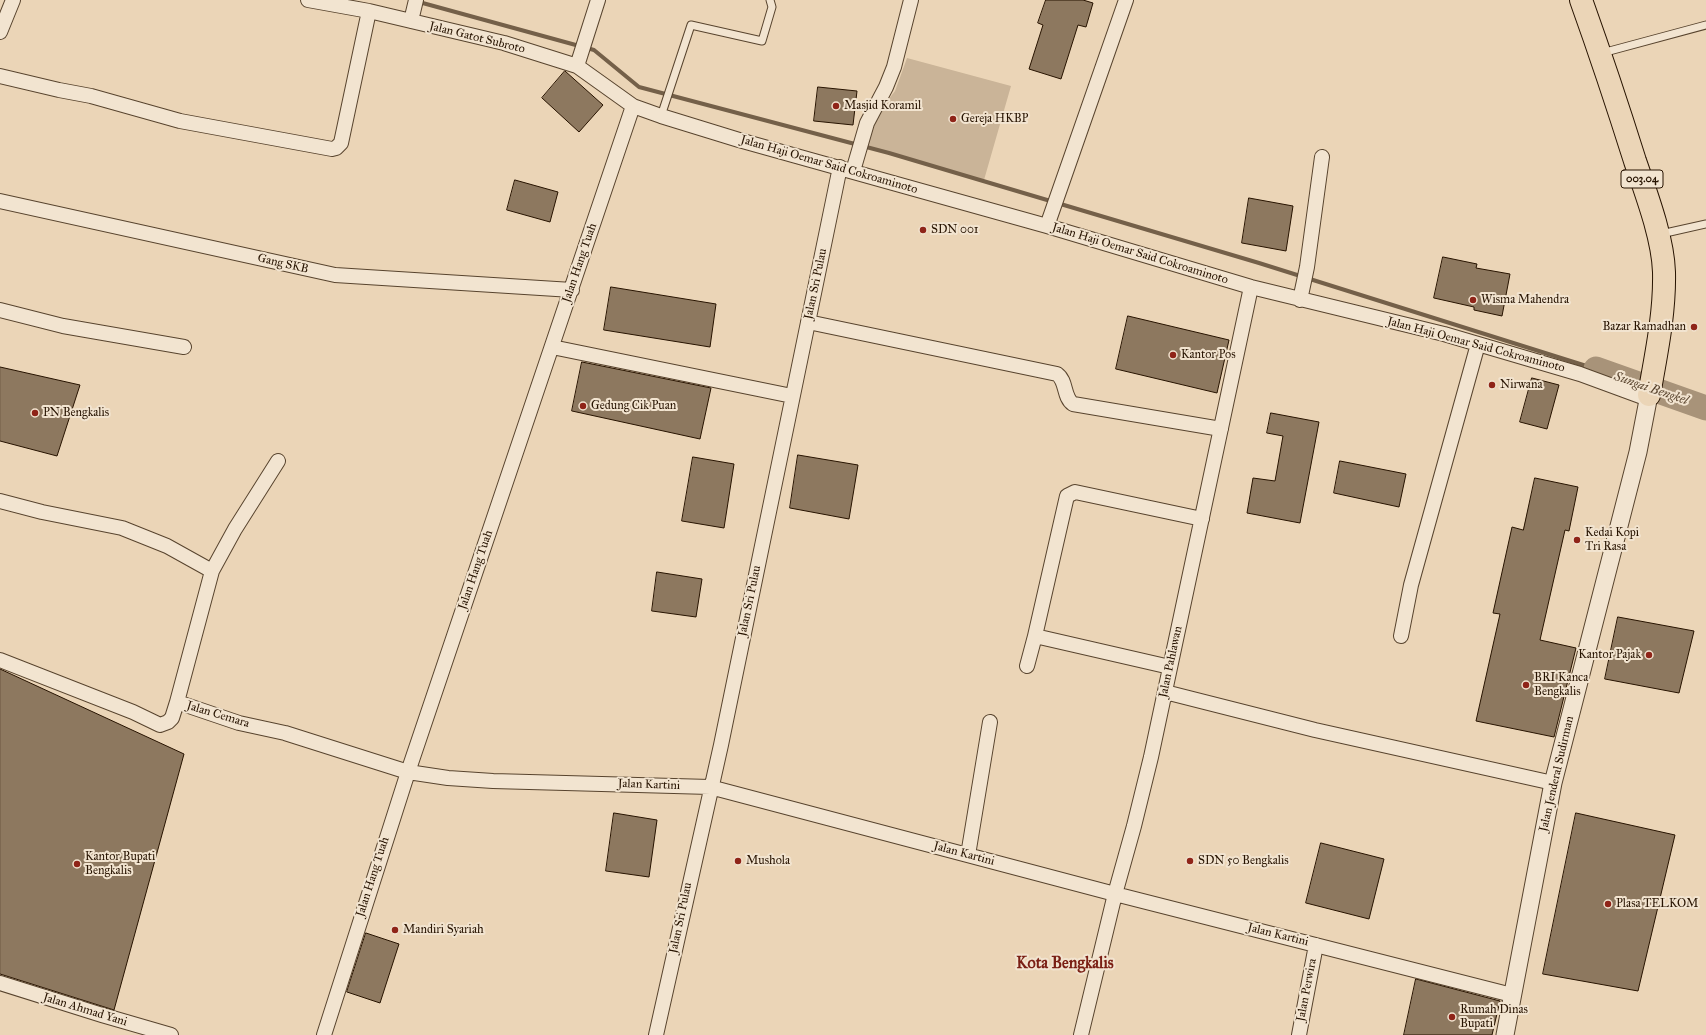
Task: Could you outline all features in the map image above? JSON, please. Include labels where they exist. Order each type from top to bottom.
[{"type":"main road","name":"003.04","points":[[1581,0],[1643,183],[1658,235],[1664,271],[1655,364],[1649,397]]},
{"type":"street","points":[[0,32],[13,0]]},
{"type":"street","name":"Jalan Gatot Subroto","points":[[308,0],[412,18],[504,43],[580,56],[633,106]]},
{"type":"street","points":[[412,18],[416,0]]},
{"type":"street","points":[[580,56],[598,0]]},
{"type":"street","name":"Jalan Sri Pulau","points":[[656,1035],[710,787],[721,745],[808,322],[850,166],[870,117],[886,87],[894,67],[911,0]]},
{"type":"street","points":[[1049,221],[1126,0]]},
{"type":"street","points":[[0,76],[91,96],[180,121],[332,149],[336,148],[341,143],[369,11]]},
{"type":"street","name":"Jalan Haji Oemar Said Cokroaminoto","points":[[633,106],[663,111],[739,140],[850,166],[1049,221],[1251,287],[1302,295],[1444,334],[1580,374],[1649,397]]},
{"type":"street","name":"Jalan Hang Tuah","points":[[324,1035],[408,772],[633,106]]},
{"type":"street","points":[[1302,295],[1322,157]]},
{"type":"street","name":"Gang SKB","points":[[0,201],[335,275],[572,290]]},
{"type":"street","name":"Jalan Pahlawan","points":[[1081,1035],[1115,894],[1134,826],[1165,692],[1251,287]]},
{"type":"street","points":[[0,310],[63,326],[184,347]]},
{"type":"street","points":[[808,322],[1057,374],[1062,380],[1068,399],[1073,404],[1221,429]]},
{"type":"street","points":[[1400,636],[1411,585],[1478,344]]},
{"type":"street","points":[[552,347],[792,396]]},
{"type":"street","name":"Jalan Jenderal Sudirman","points":[[1505,1035],[1554,783],[1638,452],[1649,397]]},
{"type":"street","points":[[177,702],[212,571],[235,529],[278,461]]},
{"type":"street","points":[[1027,666],[1066,496],[1068,494],[1075,492],[1202,519]]},
{"type":"street","points":[[0,501],[42,512],[122,528],[167,546],[212,571]]},
{"type":"street","points":[[1035,636],[1170,667]]},
{"type":"street","name":"Jalan Cemara","points":[[0,660],[133,712],[160,725],[168,722],[172,718],[177,702],[239,723],[286,733],[408,772]]},
{"type":"street","points":[[1165,692],[1316,730],[1554,783]]},
{"type":"street","points":[[968,855],[990,722]]},
{"type":"street","name":"Jalan Kartini","points":[[408,772],[448,778],[710,787],[1115,894],[1512,995]]},
{"type":"street","name":"Jalan Perwira","points":[[1299,1035],[1316,944]]},
{"type":"street","name":"Jalan Ahmad Yani","points":[[0,983],[171,1035]]},
{"type":"lane","points":[[663,111],[690,25],[762,42],[772,7],[770,0]]},
{"type":"lane","points":[[1600,53],[1706,25]]},
{"type":"lane","points":[[1658,235],[1706,224]]},
{"type":"shaded area","points":[[907,58],[1011,86],[984,180],[866,147],[871,122],[895,91]]},
{"type":"building","points":[[1046,0],[1083,0],[1093,3],[1086,27],[1078,25],[1061,79],[1029,69],[1043,25],[1038,23]]},
{"type":"building","points":[[565,71],[603,105],[579,132],[542,98]]},
{"type":"building","name":"Masjid Koramil","points":[[818,87],[857,91],[853,125],[814,121]]},
{"type":"building","points":[[515,180],[558,192],[550,222],[507,210]]},
{"type":"building","points":[[1249,198],[1293,206],[1286,251],[1242,243]]},
{"type":"building","points":[[1443,257],[1477,264],[1476,268],[1510,274],[1502,316],[1474,310],[1474,307],[1434,298]]},
{"type":"building","points":[[611,287],[716,304],[710,347],[604,330]]},
{"type":"building","name":"Kantor Pos","points":[[1128,316],[1229,340],[1217,393],[1116,369]]},
{"type":"building","points":[[582,362],[711,388],[700,439],[572,411]]},
{"type":"building","name":"PN Bengkalis","points":[[0,367],[80,385],[57,456],[0,441]]},
{"type":"building","points":[[1532,378],[1559,385],[1547,429],[1520,422]]},
{"type":"building","points":[[1271,413],[1319,422],[1300,523],[1247,513],[1253,478],[1275,481],[1283,436],[1267,433]]},
{"type":"building","points":[[798,455],[858,465],[849,519],[790,508]]},
{"type":"building","points":[[693,457],[734,464],[724,528],[682,521]]},
{"type":"building","points":[[1340,461],[1406,474],[1399,507],[1334,493]]},
{"type":"building","points":[[1535,478],[1578,487],[1569,531],[1565,530],[1540,640],[1576,648],[1554,737],[1476,721],[1500,614],[1493,613],[1512,527],[1523,530]]},
{"type":"building","points":[[657,572],[702,579],[696,617],[652,611]]},
{"type":"building","name":"Kantor Pajak","points":[[1618,617],[1694,631],[1679,693],[1605,679]]},
{"type":"building","name":"Kantor Bupati Bengkalis","points":[[0,669],[184,754],[114,1010],[0,974]]},
{"type":"building","points":[[614,813],[657,820],[649,877],[606,871]]},
{"type":"building","name":"Plasa TELKOM","points":[[1576,813],[1675,835],[1638,991],[1543,974]]},
{"type":"building","points":[[1321,843],[1384,859],[1369,919],[1306,903]]},
{"type":"building","points":[[366,933],[399,944],[380,1003],[347,992]]},
{"type":"building","name":"Rumah Dinas Bupati","points":[[1416,979],[1500,1001],[1492,1035],[1404,1035]]},
{"type":"waterway","points":[[419,2],[594,50],[639,87],[889,153],[1259,263],[1596,369]]},
{"type":"waterway","name":"Sungai Bengkel","points":[[1596,369],[1706,408]]},
{"type":"place","name":"Masjid Koramil","points":[[836,106]]},
{"type":"place","name":"Gereja HKBP","points":[[953,119]]},
{"type":"place","name":"SDN 001","points":[[923,230]]},
{"type":"place","name":"Wisma Mahendra","points":[[1473,300]]},
{"type":"place","name":"Bazar Ramadhan","points":[[1694,327]]},
{"type":"place","name":"Kantor Pos","points":[[1173,355]]},
{"type":"place","name":"Nirwana","points":[[1492,385]]},
{"type":"place","name":"Gedung Cik Puan","points":[[583,406]]},
{"type":"place","name":"PN Bengkalis","points":[[35,413]]},
{"type":"place","name":"Kedai Kopi Tri Rasa","points":[[1577,540]]},
{"type":"place","name":"Kantor Pajak","points":[[1649,655]]},
{"type":"place","name":"BRI Kanca Bengkalis","points":[[1526,685]]},
{"type":"place","name":"Mushola","points":[[738,861]]},
{"type":"place","name":"SDN 50 Bengkalis","points":[[1190,861]]},
{"type":"place","name":"Kantor Bupati Bengkalis","points":[[77,864]]},
{"type":"place","name":"Plasa TELKOM","points":[[1608,904]]},
{"type":"place","name":"Mandiri Syariah","points":[[395,930]]},
{"type":"place","name":"Rumah Dinas Bupati","points":[[1452,1017]]},
{"type":"district","name":"Kota Bengkalis","points":[[1065,964]]}]
